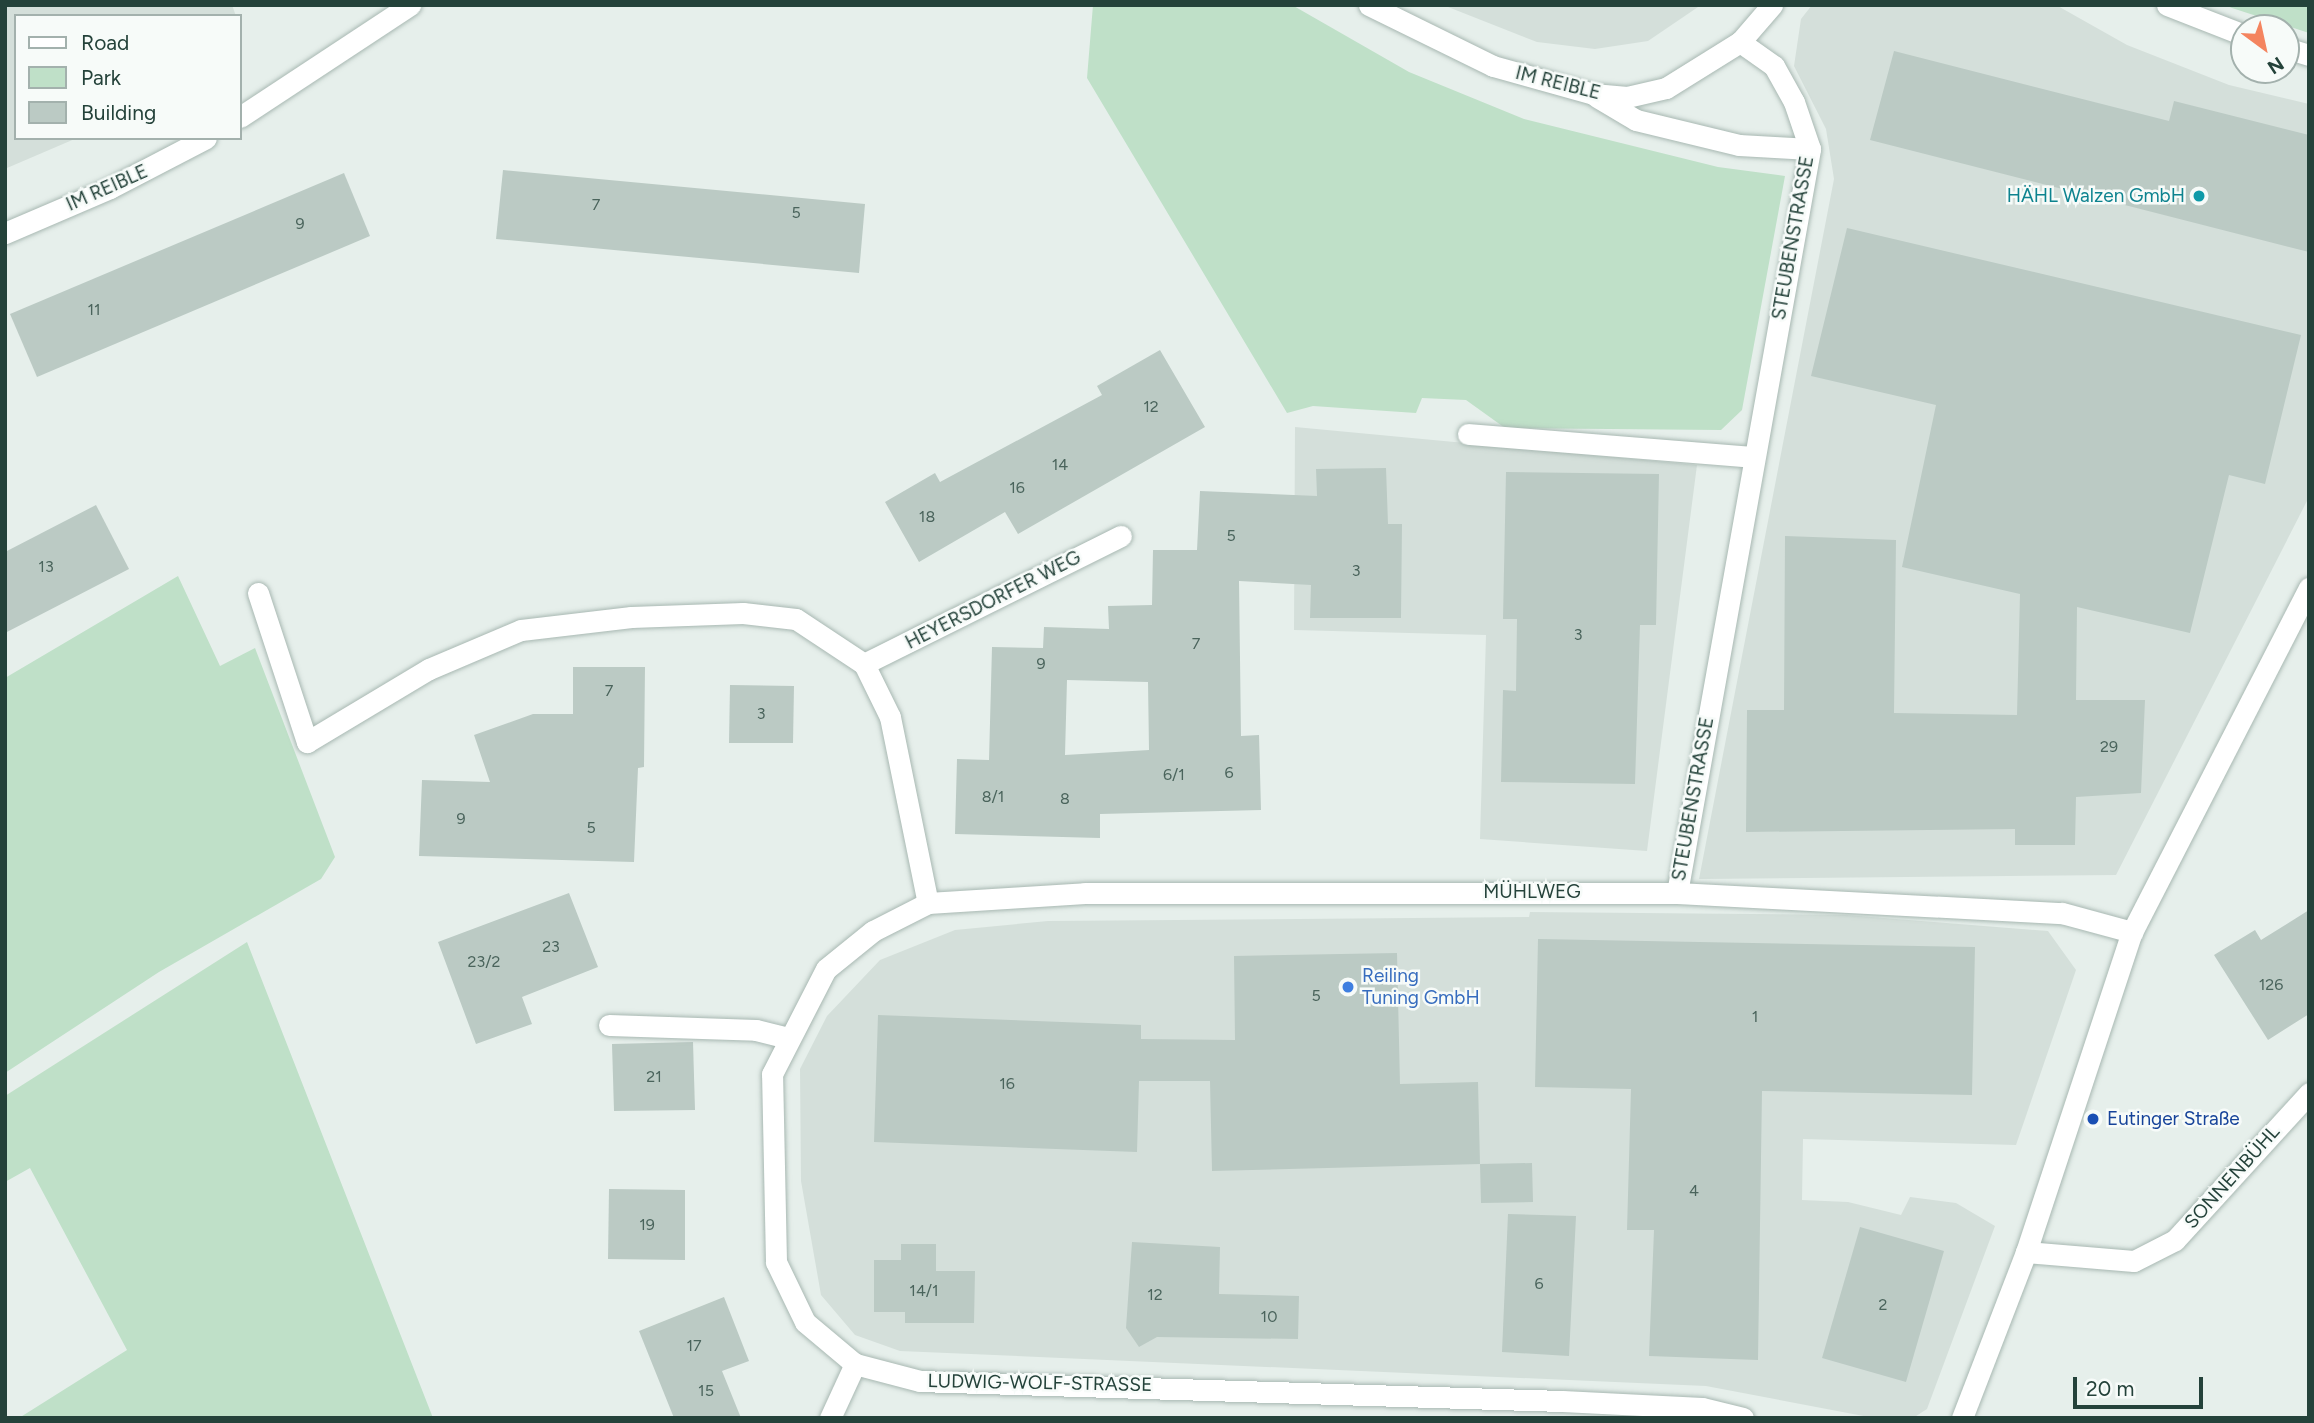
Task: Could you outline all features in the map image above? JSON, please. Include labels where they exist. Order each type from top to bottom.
[{"type":"street","points":[[242,116],[410,5]]},
{"type":"street","name":"IM REIBLE","points":[[1370,5],[1493,66],[1593,94],[1628,97],[1666,88],[1740,42],[1758,11]]},
{"type":"street","points":[[2167,5],[2230,30]]},
{"type":"street","name":"STEUBENSTRASSE","points":[[1676,892],[1810,149],[1794,102],[1774,66],[1740,42]]},
{"type":"street","points":[[1593,94],[1636,120],[1739,145],[1810,149]]},
{"type":"street","name":"IM REIBLE","points":[[5,233],[202,140]]},
{"type":"street","points":[[1468,434],[1754,457]]},
{"type":"street","name":"HEYERSDORFER WEG","points":[[864,664],[1121,536]]},
{"type":"street","points":[[1962,1418],[2026,1252],[2132,932],[2309,588]]},
{"type":"street","points":[[258,593],[307,742],[429,669],[521,630],[631,617],[769,616],[796,619],[864,664],[890,717],[928,903]]},
{"type":"street","name":"MÜHLWEG","points":[[928,903],[1085,893],[1676,892],[2062,913],[2132,932]]},
{"type":"street","name":"LUDWIG-WOLF-STRASSE","points":[[928,903],[873,931],[826,969],[786,1038],[772,1074],[776,1262],[805,1322],[855,1363],[920,1381],[1562,1401],[1702,1408],[1743,1418]]},
{"type":"street","points":[[609,1025],[756,1030],[786,1038]]},
{"type":"street","name":"SONNENBÜHL","points":[[2026,1252],[2134,1261],[2175,1241],[2309,1093]]},
{"type":"street","points":[[830,1418],[855,1363]]},
{"type":"shaded area","points":[[5,5],[232,5],[235,14],[14,14],[14,140],[72,140],[7,168]]},
{"type":"shaded area","points":[[1443,5],[1701,5],[1648,41],[1595,49],[1537,42]]},
{"type":"shaded area","name":"HÄHL Walzen GmbH","points":[[1812,5],[2056,5],[2127,45],[2229,85],[2309,104],[2309,497],[2116,875],[1699,879],[1834,179],[1826,129],[1794,66],[1801,19]]},
{"type":"shaded area","points":[[1295,427],[1697,465],[1647,851],[1480,839],[1486,635],[1294,630]]},
{"type":"shaded area","points":[[1530,912],[1846,915],[2048,931],[2076,970],[2016,1145],[1803,1139],[1802,1200],[1848,1202],[1901,1215],[1910,1197],[1956,1203],[1995,1226],[1927,1409],[1913,1418],[1874,1418],[1706,1386],[900,1351],[855,1335],[821,1295],[801,1181],[800,1069],[827,1016],[880,960],[955,930],[1048,921],[1529,917]]},
{"type":"green space","points":[[1093,5],[1292,5],[1409,72],[1524,119],[1718,167],[1785,176],[1742,410],[1721,430],[1505,428],[1466,400],[1422,398],[1416,413],[1313,406],[1287,413],[1087,78]]},
{"type":"green space","points":[[2225,5],[2309,5],[2309,33],[2300,30],[2300,14],[2250,14]]},
{"type":"green space","points":[[178,576],[220,666],[255,648],[335,857],[321,879],[159,972],[5,1073],[5,678]]},
{"type":"green space","points":[[247,942],[433,1418],[19,1418],[127,1350],[30,1168],[5,1182],[5,1096]]},
{"type":"building","name":"HÄHL Walzen GmbH","points":[[1894,51],[2169,121],[2174,101],[2309,135],[2309,252],[1870,140]]},
{"type":"building","points":[[503,170],[865,204],[859,273],[496,239]]},
{"type":"building","points":[[344,173],[370,236],[37,377],[10,314]]},
{"type":"building","points":[[1847,228],[2301,335],[2265,484],[2229,475],[2190,633],[2077,607],[2076,700],[2145,700],[2141,793],[2076,797],[2075,845],[2015,845],[2015,829],[1746,832],[1747,710],[1784,710],[1785,536],[1896,540],[1894,713],[2017,715],[2020,594],[1902,567],[1936,405],[1811,376]]},
{"type":"building","points":[[1160,350],[1205,427],[1018,534],[1005,512],[919,562],[885,502],[935,473],[940,482],[1102,395],[1097,386]]},
{"type":"building","points":[[1386,468],[1388,524],[1402,524],[1401,618],[1310,618],[1311,585],[1239,581],[1241,736],[1259,735],[1261,810],[1100,814],[1100,838],[955,834],[957,759],[989,760],[992,647],[1043,648],[1044,627],[1109,629],[1108,606],[1152,605],[1153,550],[1197,550],[1200,491],[1317,496],[1316,469]],"holes":[[[1067,680],[1148,682],[1149,750],[1065,755]]]},
{"type":"building","points":[[1506,472],[1659,474],[1656,625],[1640,625],[1635,784],[1501,782],[1503,690],[1516,691],[1517,619],[1503,619]]},
{"type":"building","points":[[96,505],[129,569],[5,633],[5,552]]},
{"type":"building","points":[[573,667],[645,667],[644,767],[638,768],[634,862],[419,856],[422,780],[490,782],[474,735],[533,714],[573,714]]},
{"type":"building","points":[[730,685],[794,686],[793,743],[729,743]]},
{"type":"building","points":[[569,893],[598,967],[522,997],[532,1024],[476,1044],[438,942]]},
{"type":"building","points":[[2309,910],[2309,1014],[2268,1040],[2214,955],[2255,930],[2261,940]]},
{"type":"building","points":[[1538,939],[1975,947],[1972,1095],[1762,1091],[1758,1360],[1649,1356],[1654,1230],[1627,1230],[1631,1089],[1535,1087]]},
{"type":"building","points":[[1397,953],[1400,1084],[1478,1082],[1480,1164],[1212,1171],[1210,1081],[1139,1081],[1137,1152],[874,1142],[878,1015],[1141,1025],[1141,1039],[1235,1040],[1234,956]]},
{"type":"building","points":[[693,1042],[695,1110],[614,1111],[612,1044]]},
{"type":"building","points":[[1532,1163],[1533,1202],[1481,1203],[1480,1164]]},
{"type":"building","points":[[609,1189],[685,1190],[685,1260],[608,1259]]},
{"type":"building","points":[[1508,1214],[1576,1216],[1569,1356],[1502,1352]]},
{"type":"building","points":[[1860,1227],[1944,1251],[1906,1382],[1822,1358]]},
{"type":"building","points":[[1132,1242],[1220,1247],[1219,1294],[1299,1296],[1298,1339],[1157,1337],[1139,1347],[1126,1328]]},
{"type":"building","points":[[901,1244],[936,1244],[936,1271],[975,1271],[974,1323],[905,1323],[905,1312],[874,1312],[874,1260],[901,1260]]},
{"type":"building","points":[[724,1297],[749,1361],[722,1371],[741,1418],[674,1418],[639,1331]]},
{"type":"place","name":"HÄHL Walzen GmbH","points":[[2199,196]]},
{"type":"place","name":"Reiling Tuning GmbH","points":[[1348,987]]},
{"type":"place","name":"Eutinger Straße","points":[[2093,1119]]}]
